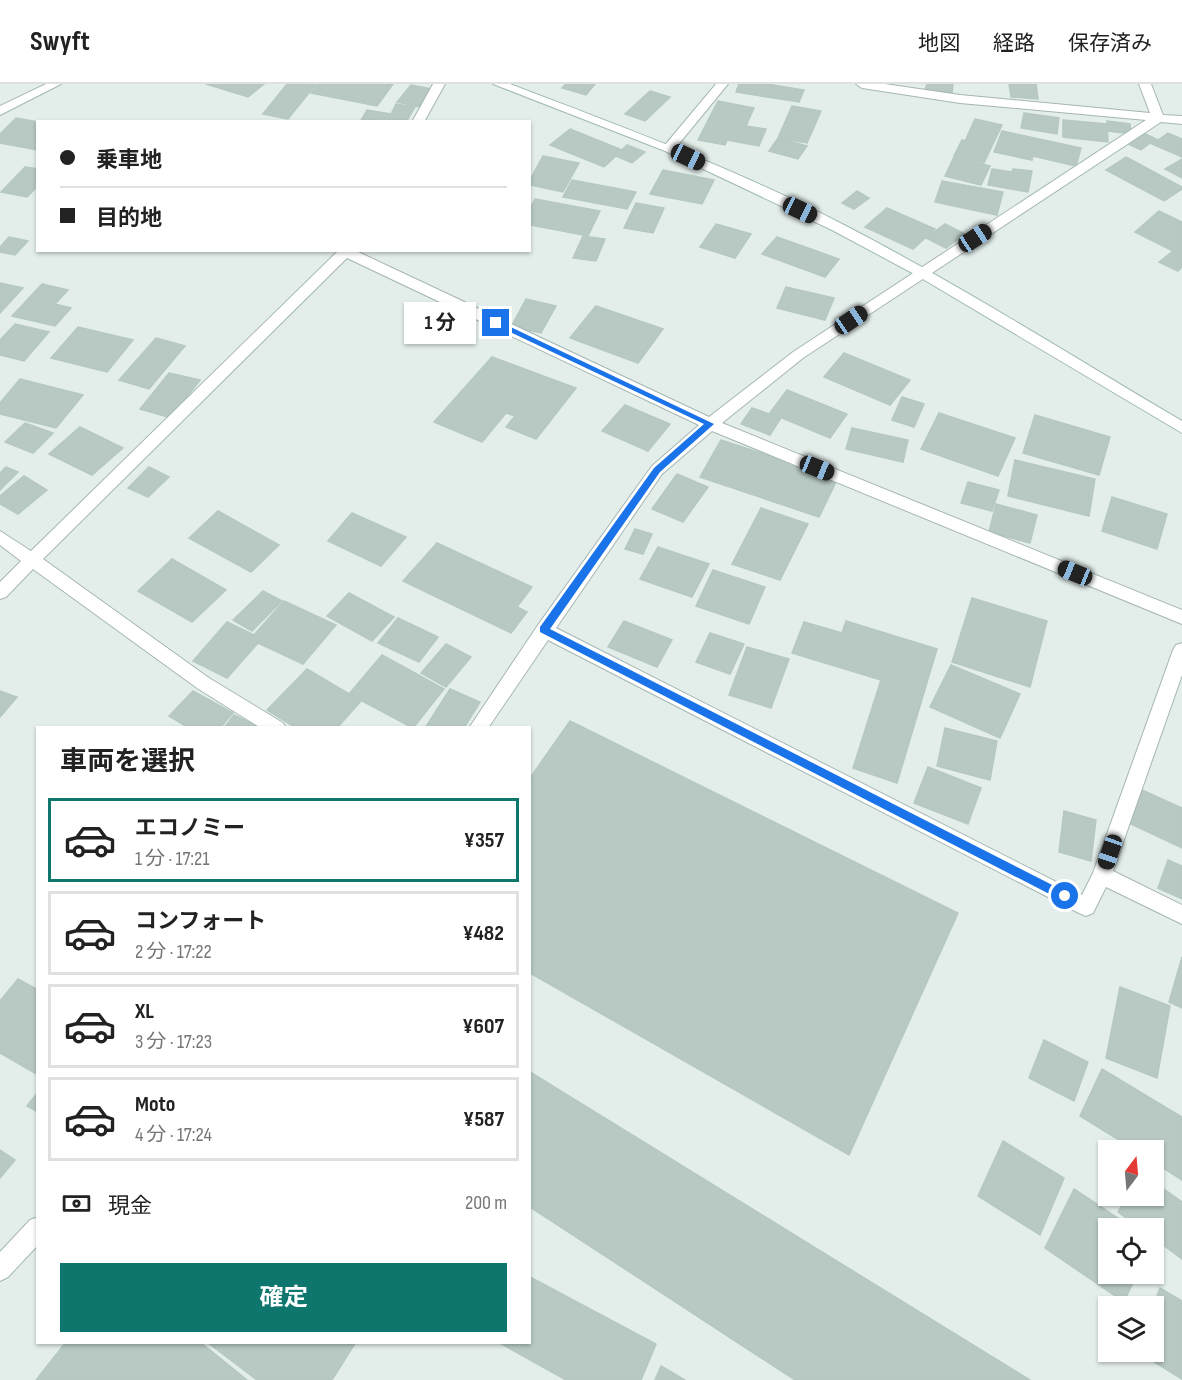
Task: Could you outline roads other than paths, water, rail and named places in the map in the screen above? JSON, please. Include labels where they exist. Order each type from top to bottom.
[{"type":"street","points":[[0,111],[54,84]]},
{"type":"street","points":[[419,120],[439,84]]},
{"type":"street","points":[[499,84],[669,148],[837,227],[921,272],[1182,428]]},
{"type":"street","points":[[669,148],[722,84]]},
{"type":"street","points":[[861,84],[960,99],[1182,120]]},
{"type":"street","points":[[1145,84],[1158,118]]},
{"type":"street","points":[[479,726],[657,470],[710,424],[798,355],[1158,118]]},
{"type":"street","points":[[0,592],[346,252]]},
{"type":"street","points":[[349,252],[710,424],[1182,617]]},
{"type":"street","points":[[0,537],[34,559],[203,683],[273,726]]},
{"type":"street","points":[[544,630],[1086,907],[1102,875],[1182,650]]},
{"type":"street","points":[[1102,875],[1182,915]]},
{"type":"street","points":[[0,1269],[36,1230]]}]
